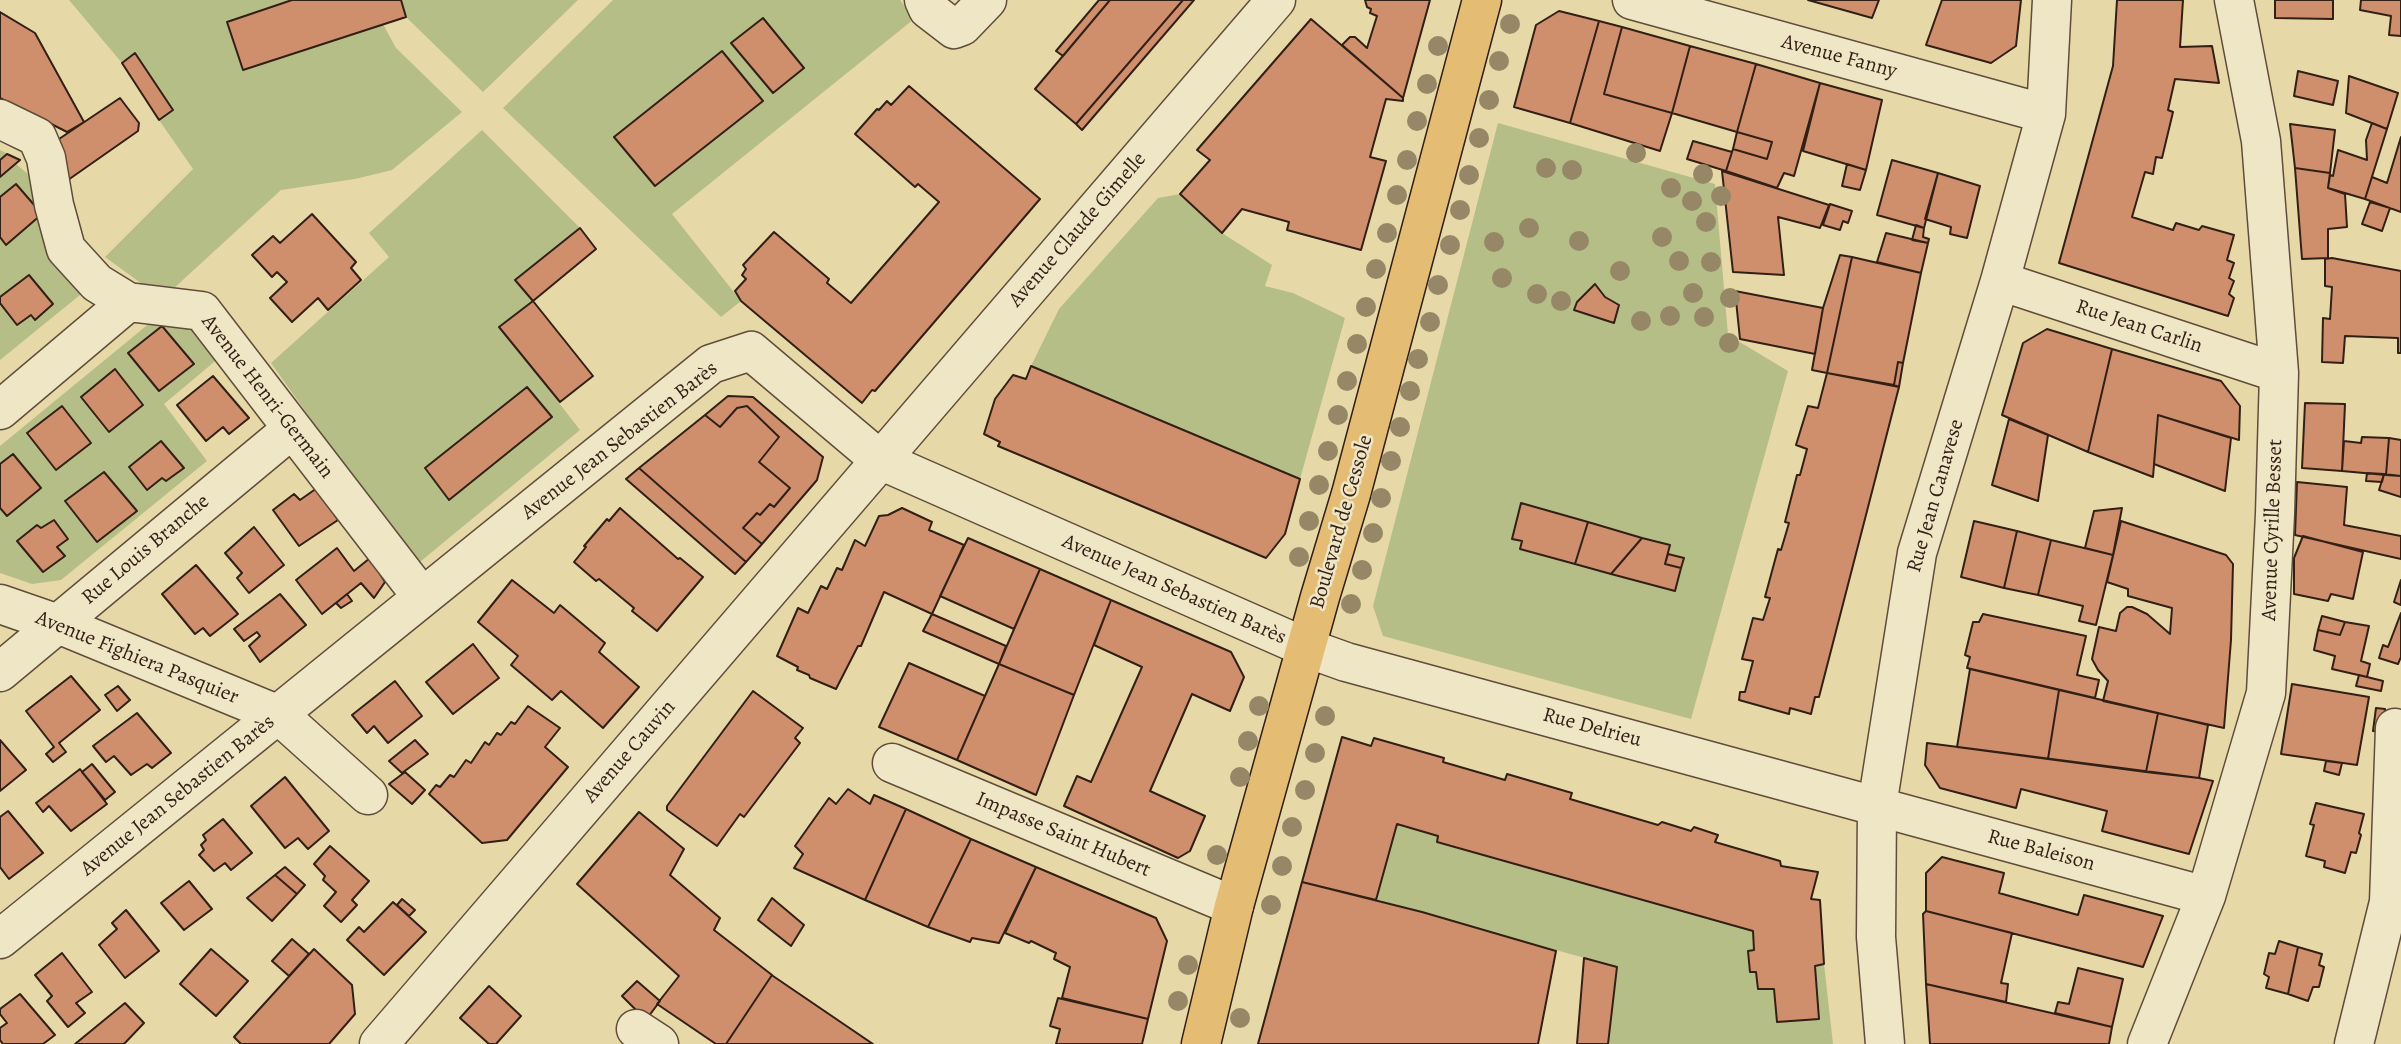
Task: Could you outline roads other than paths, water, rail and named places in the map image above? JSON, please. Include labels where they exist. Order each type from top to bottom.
[{"type":"main road","name":"Boulevard de Cessole","points":[[1201,1044],[1234,906],[1351,494],[1482,0]]},
{"type":"street","points":[[924,0],[928,9],[954,29],[962,26],[987,0]]},
{"type":"street","name":"Avenue Claude Gimelle","points":[[880,460],[1276,0]]},
{"type":"street","name":"Avenue Fanny","points":[[1632,0],[2046,114]]},
{"type":"street","name":"Rue Jean Canavese","points":[[1885,1044],[1876,937],[1877,806],[1917,553],[2000,281],[2046,114],[2052,0]]},
{"type":"street","name":"Avenue Cyrille Besset","points":[[2147,1044],[2206,896],[2266,693],[2279,373],[2261,141],[2234,0]]},
{"type":"street","name":"Avenue Henri-Germain","points":[[0,119],[37,137],[46,158],[54,205],[66,249],[97,283],[128,302],[202,311],[422,597]]},
{"type":"street","name":"Rue Jean Carlin","points":[[2000,281],[2279,373]]},
{"type":"street","points":[[0,410],[128,302]]},
{"type":"street","name":"Avenue Jean Sebastien Barès","points":[[0,939],[711,364],[751,351],[880,460],[1307,648]]},
{"type":"street","name":"Rue Louis Branche","points":[[0,671],[292,429]]},
{"type":"street","name":"Avenue Cauvin","points":[[379,1044],[880,460]]},
{"type":"street","name":"Avenue Fighiera Pasquier","points":[[0,604],[58,624],[279,715],[368,796]]},
{"type":"street","name":"Rue Delrieu","points":[[1307,648],[1360,666],[1877,806]]},
{"type":"street","points":[[2354,1044],[2389,902],[2395,728]]},
{"type":"street","name":"Impasse Saint Hubert","points":[[892,763],[1234,906]]},
{"type":"street","name":"Rue Baleison","points":[[1877,806],[2206,896]]}]
